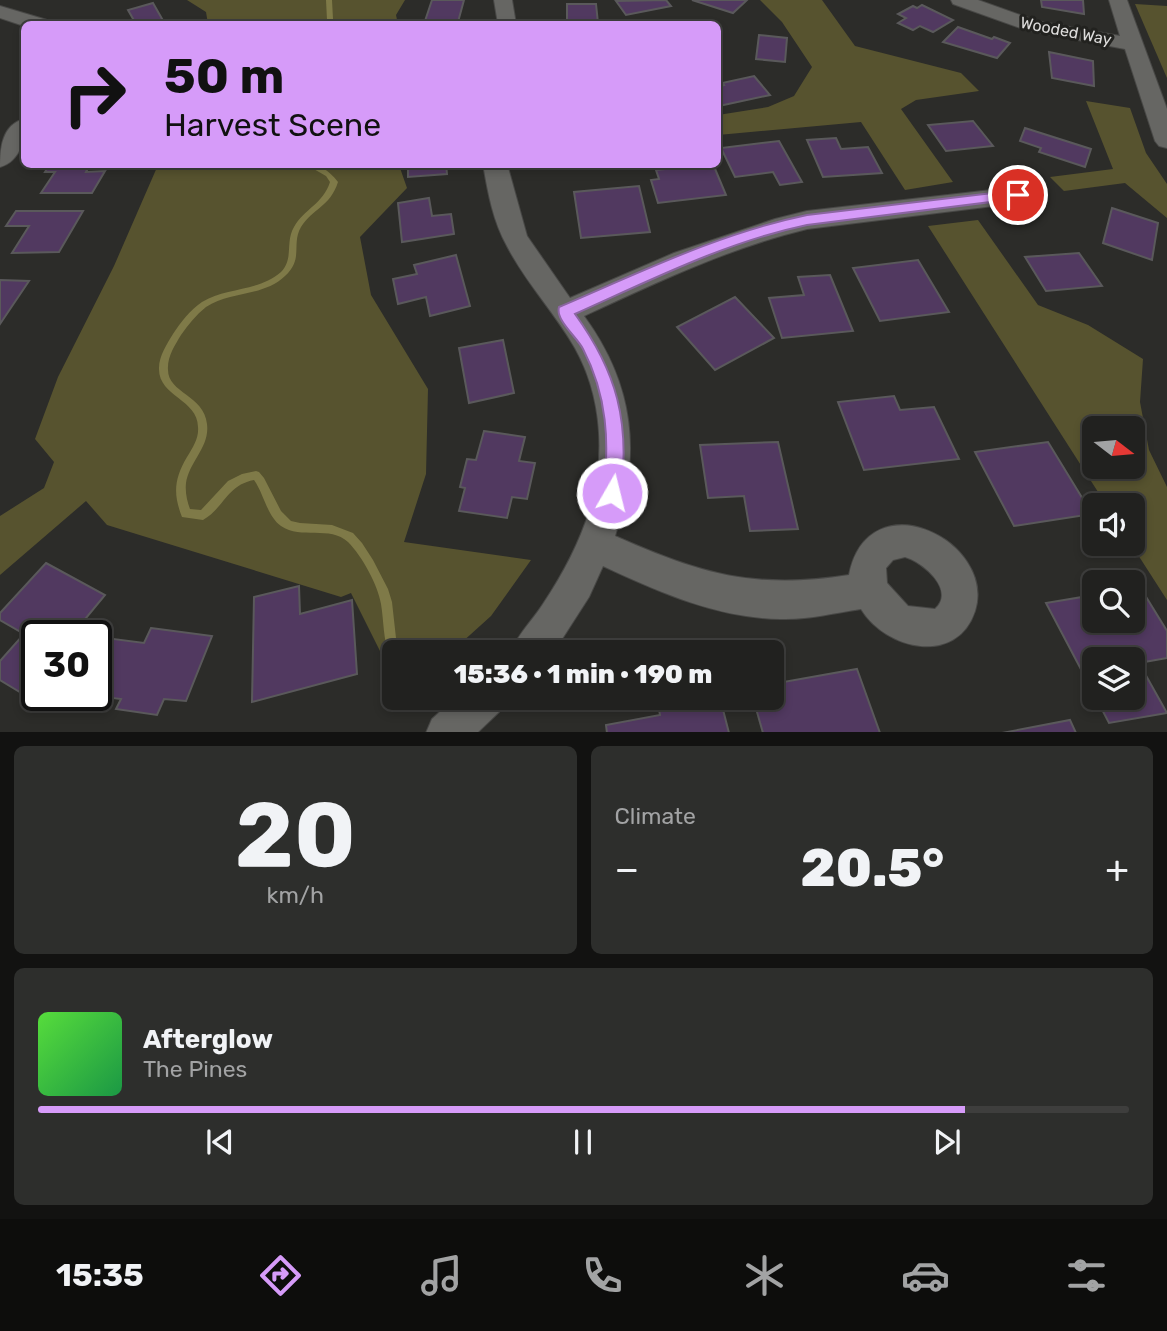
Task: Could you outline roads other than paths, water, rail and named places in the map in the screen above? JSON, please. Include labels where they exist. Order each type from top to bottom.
[{"type":"street","points":[[503,0],[506,21]]},
{"type":"street","name":"Wooded Way","points":[[960,0],[1033,26],[1133,44]]},
{"type":"street","points":[[1118,0],[1167,141]]},
{"type":"street","points":[[0,12],[30,21]]},
{"type":"street","points":[[0,159],[21,130]]},
{"type":"street","points":[[496,168],[500,195],[520,247],[590,346],[615,416],[617,452],[612,493],[595,545],[561,607],[537,640]]},
{"type":"street","points":[[565,312],[715,246],[774,227],[807,220],[1018,195]]},
{"type":"street","points":[[595,545],[664,576],[745,597],[778,601],[869,590]]},
{"type":"street","points":[[447,732],[472,710]]},
{"type":"waterway","points":[[329,0],[332,21]]},
{"type":"waterway","points":[[316,168],[328,174],[334,182],[332,190],[324,202],[298,226],[293,238],[293,255],[289,267],[270,283],[257,289],[230,294],[203,305],[190,317],[166,355],[164,378],[196,408],[203,426],[198,447],[183,474],[181,498],[186,514],[203,515],[231,485],[256,475],[277,515],[287,524],[300,528],[332,529],[349,536],[364,555],[383,589],[391,640]]}]
